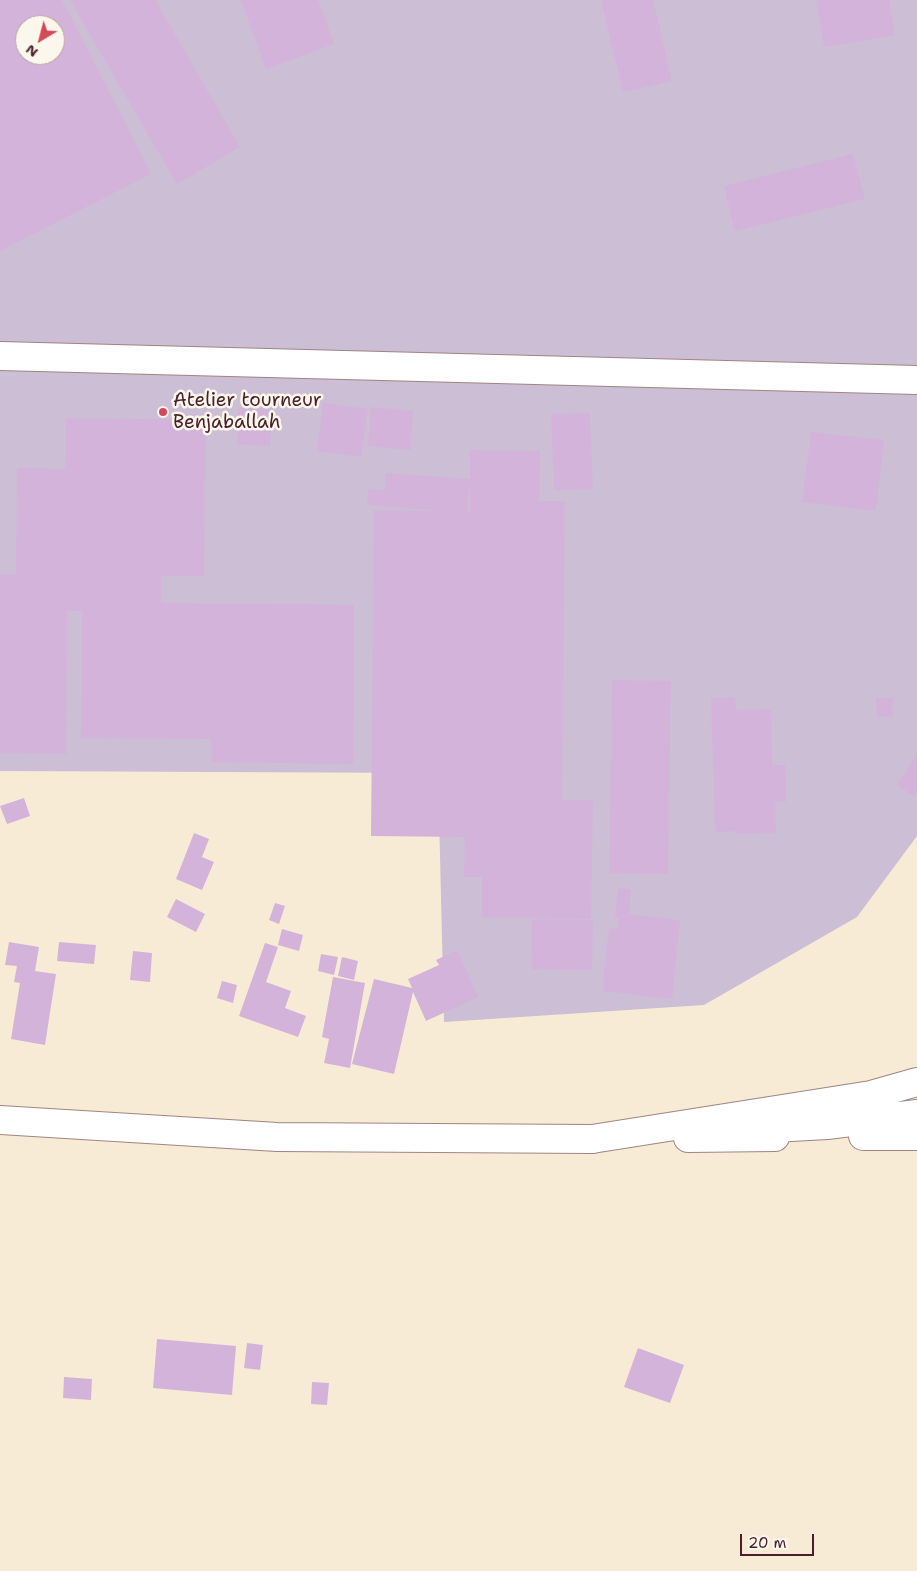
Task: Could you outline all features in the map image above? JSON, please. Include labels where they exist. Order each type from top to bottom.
[{"type":"main road","points":[[0,356],[917,380]]},
{"type":"main road","points":[[592,1138],[872,1095],[917,1082]]},
{"type":"main road","points":[[592,1138],[827,1125],[917,1114]]},
{"type":"main road","points":[[0,1120],[277,1137],[917,1136]]},
{"type":"shaded area","points":[[0,0],[917,0],[917,836],[857,917],[704,1005],[444,1022],[438,773],[0,771]]},
{"type":"building","points":[[0,0],[62,0],[151,174],[0,251]]},
{"type":"building","points":[[70,0],[155,0],[240,147],[177,184]]},
{"type":"building","points":[[241,0],[318,0],[334,44],[266,69]]},
{"type":"building","points":[[601,0],[653,0],[672,81],[623,92]]},
{"type":"building","points":[[816,0],[889,0],[895,35],[824,47]]},
{"type":"building","points":[[853,154],[865,199],[735,231],[724,186]]},
{"type":"building","points":[[323,403],[368,409],[361,457],[317,451]]},
{"type":"building","points":[[239,407],[273,410],[270,446],[237,444]]},
{"type":"building","points":[[371,407],[413,411],[410,450],[368,446]]},
{"type":"building","points":[[590,413],[593,489],[554,490],[551,414]]},
{"type":"building","points":[[66,418],[206,420],[204,576],[161,576],[161,603],[354,605],[353,764],[211,762],[211,739],[81,738],[82,611],[67,611],[66,754],[0,753],[0,574],[16,574],[17,468],[65,469]]},
{"type":"building","points":[[811,432],[884,440],[876,511],[802,502]]},
{"type":"building","points":[[470,450],[540,451],[539,501],[565,501],[562,800],[593,800],[591,919],[482,917],[482,877],[464,877],[465,837],[371,836],[374,510],[443,511],[367,505],[368,489],[385,490],[386,473],[470,479]],"holes":[[[470,479],[470,511],[467,511]]]},
{"type":"building","points":[[612,680],[671,681],[668,874],[609,873]]},
{"type":"building","points":[[735,697],[736,710],[771,709],[772,765],[785,765],[786,802],[775,802],[776,833],[736,834],[736,831],[715,832],[711,698]]},
{"type":"building","points":[[893,697],[893,716],[877,717],[876,698]]},
{"type":"building","points":[[917,755],[917,794],[915,797],[897,785]]},
{"type":"building","points":[[24,798],[30,816],[7,824],[0,806]]},
{"type":"building","points":[[194,833],[209,839],[202,857],[214,862],[202,890],[176,879]]},
{"type":"building","points":[[618,888],[631,890],[629,914],[680,920],[672,999],[602,991],[609,928],[618,929],[619,918],[615,917]]},
{"type":"building","points":[[176,899],[205,914],[196,932],[167,917]]},
{"type":"building","points":[[275,903],[285,906],[279,924],[269,920]]},
{"type":"building","points":[[532,919],[593,920],[592,970],[531,969]]},
{"type":"building","points":[[282,929],[303,935],[299,951],[278,945]]},
{"type":"building","points":[[9,942],[39,947],[35,971],[56,974],[45,1045],[11,1039],[20,983],[14,982],[17,966],[5,965]]},
{"type":"building","points":[[59,942],[96,945],[94,964],[57,961]]},
{"type":"building","points":[[265,943],[278,947],[266,982],[291,991],[285,1008],[306,1016],[298,1037],[239,1016]]},
{"type":"building","points":[[457,950],[478,997],[426,1021],[413,992],[394,1074],[352,1064],[374,979],[412,988],[408,979],[439,965],[436,960]]},
{"type":"building","points":[[133,951],[152,953],[150,982],[130,980]]},
{"type":"building","points":[[321,954],[338,957],[334,975],[318,971]]},
{"type":"building","points":[[342,957],[358,961],[354,980],[338,976]]},
{"type":"building","points":[[333,977],[365,983],[350,1068],[324,1063],[329,1039],[322,1037]]},
{"type":"building","points":[[222,981],[237,985],[233,1003],[217,998]]},
{"type":"building","points":[[157,1339],[236,1346],[232,1395],[153,1388]]},
{"type":"building","points":[[247,1343],[263,1345],[260,1370],[244,1368]]},
{"type":"building","points":[[638,1348],[684,1365],[670,1403],[624,1387]]},
{"type":"building","points":[[64,1377],[92,1379],[91,1400],[63,1398]]},
{"type":"building","points":[[312,1382],[329,1383],[327,1405],[311,1404]]},
{"type":"place","name":"Atelier tourneur Benjaballah","points":[[163,412]]}]
